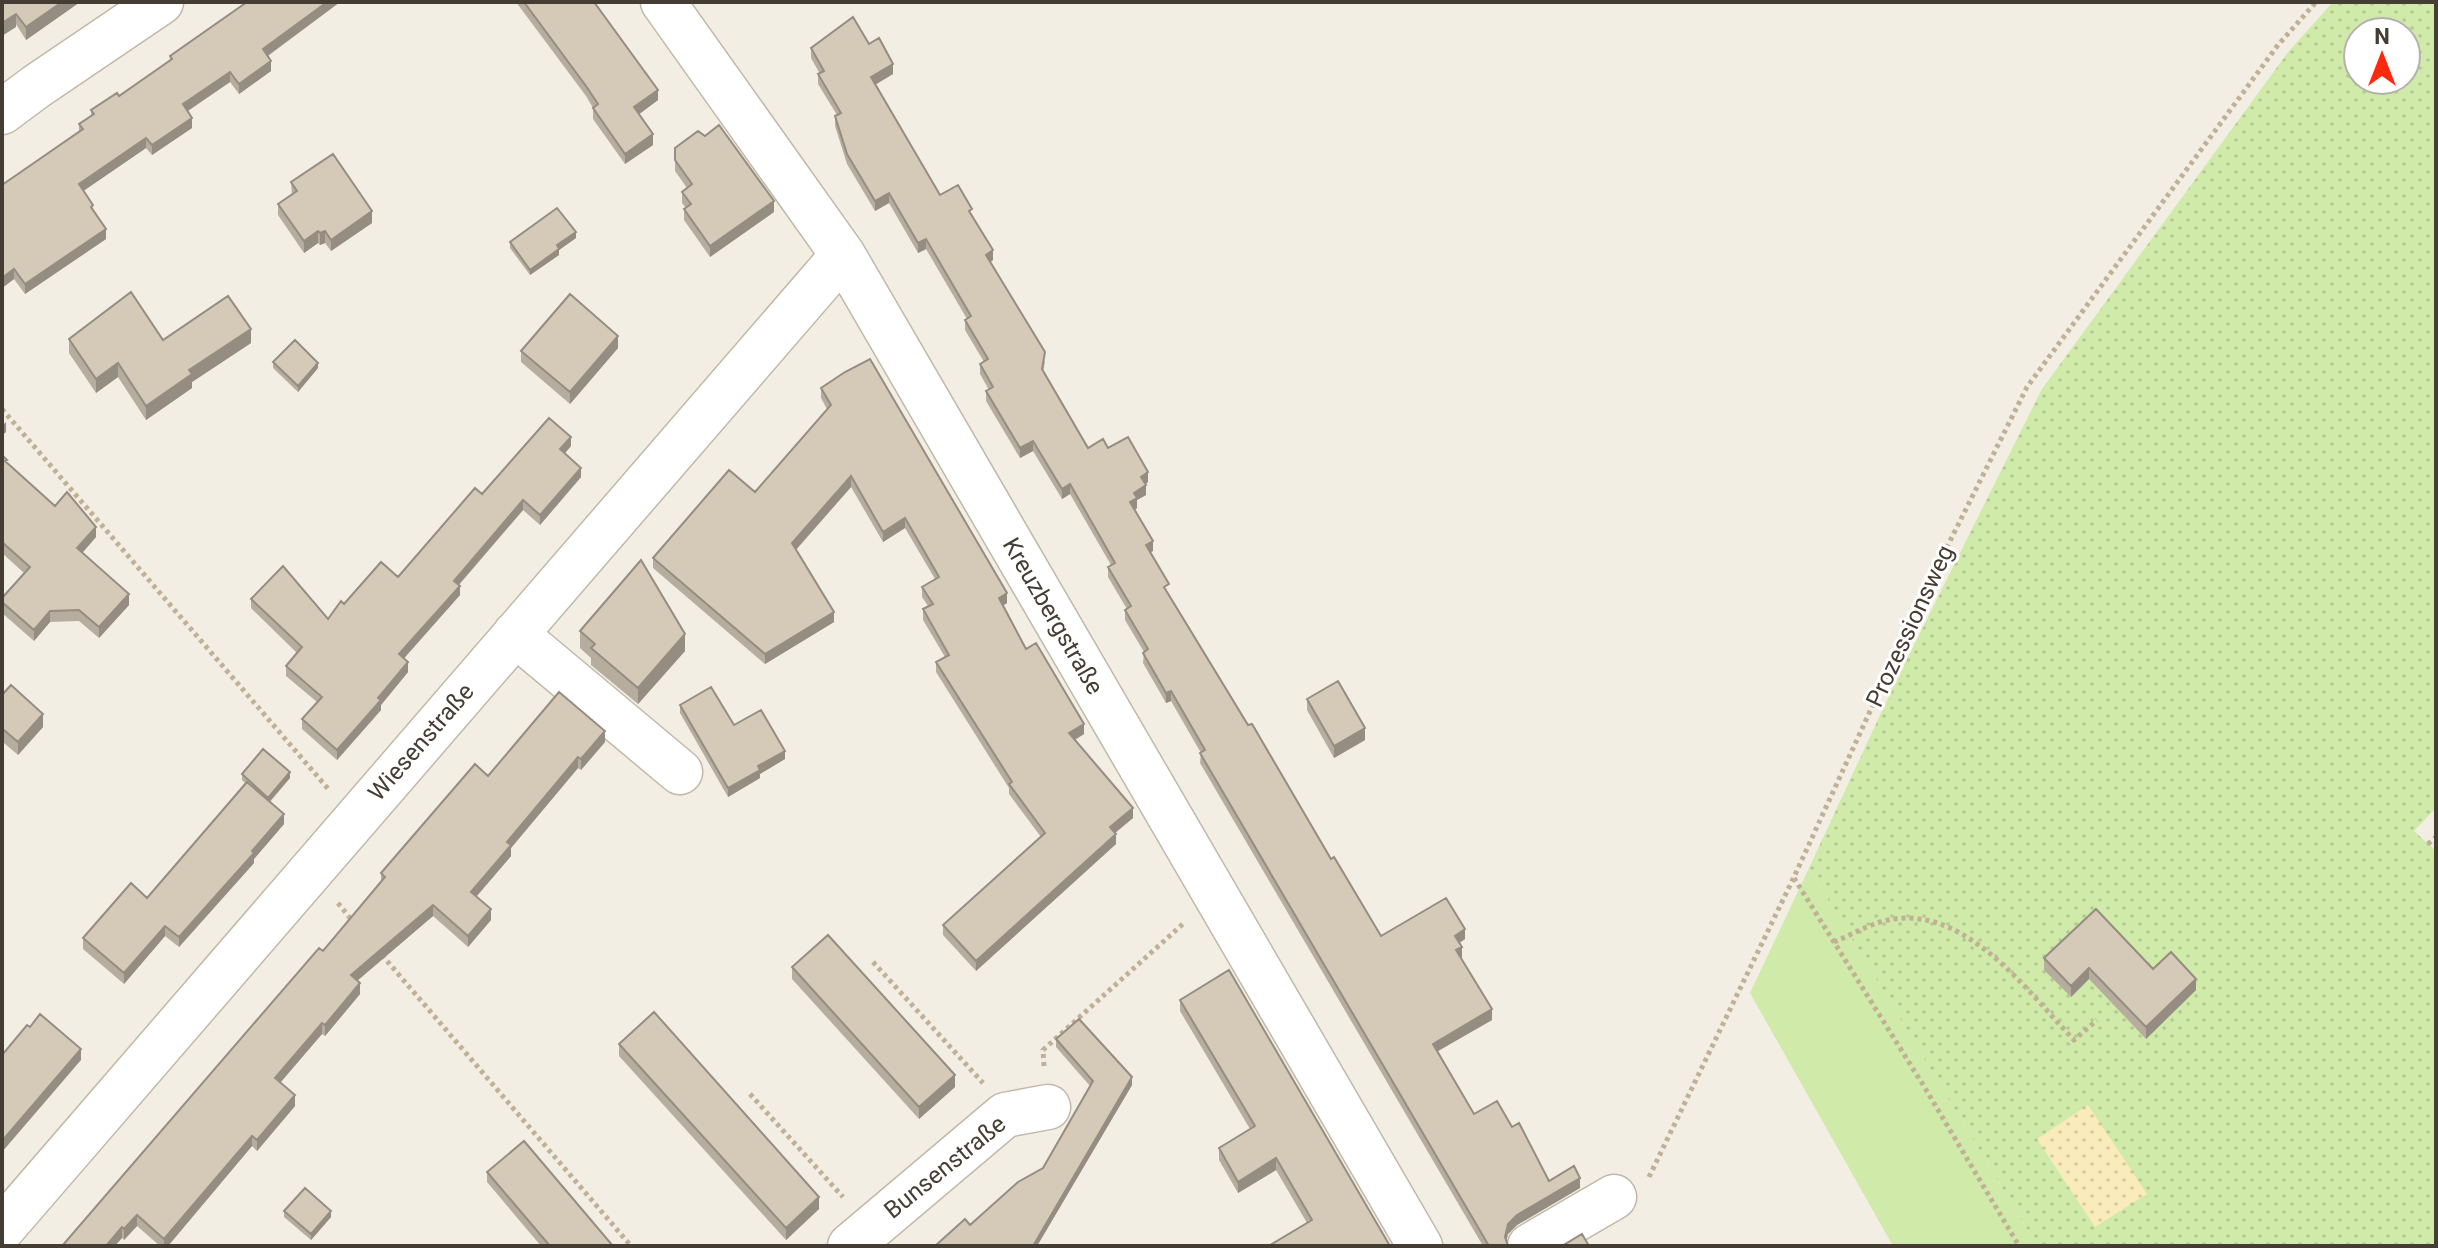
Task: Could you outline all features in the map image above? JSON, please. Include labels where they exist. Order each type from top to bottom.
[{"type":"street","points":[[2,112],[161,2]]},
{"type":"street","name":"Kreuzbergstraße","points":[[663,2],[843,255],[1420,1246]]},
{"type":"street","name":"Wiesenstraße","points":[[2,1229],[843,255]]},
{"type":"street","points":[[515,634],[680,772]]},
{"type":"street","name":"Bunsenstraße","points":[[861,1237],[1005,1115],[1048,1107]]},
{"type":"street","points":[[1530,1246],[1614,1197]]},
{"type":"path","name":"Prozessionsweg","points":[[1614,1197],[1650,1177],[1794,877],[1927,587],[2027,387],[2278,45],[2316,2]]},
{"type":"path","points":[[2,409],[354,819]]},
{"type":"path","points":[[2428,844],[2436,837]]},
{"type":"path","points":[[311,872],[361,931]]},
{"type":"path","points":[[1794,877],[2019,1246]]},
{"type":"path","points":[[1048,1107],[1043,1050],[1196,912],[1217,899]]},
{"type":"path","points":[[1834,942],[1880,922],[1914,918],[1954,928],[1979,944],[2074,1040],[2097,1020]]},
{"type":"path","points":[[381,954],[631,1246]]},
{"type":"path","points":[[873,962],[989,1089],[1005,1115]]},
{"type":"path","points":[[750,1094],[861,1237]]},
{"type":"green space","points":[[2333,2],[2436,2],[2436,808],[2414,831],[2436,851],[2436,1246],[2037,1246],[1809,868],[1895,683],[2042,389],[2289,51]]},
{"type":"green space","points":[[1809,868],[2037,1246],[1893,1246],[1750,993]]},
{"type":"sand","points":[[2088,1105],[2147,1194],[2095,1227],[2037,1139]]},
{"type":"building","points":[[2,2],[62,2],[26,27],[16,14],[2,23]]},
{"type":"building","points":[[247,2],[327,2],[263,49],[271,61],[239,84],[230,72],[183,104],[192,118],[152,145],[146,138],[79,184],[106,229],[25,284],[14,269],[2,278],[2,185],[83,129],[79,124],[94,114],[91,110],[117,93],[119,96]]},
{"type":"building","points":[[524,2],[594,2],[658,90],[634,107],[653,134],[625,154],[593,108],[598,104]]},
{"type":"building","points":[[853,17],[869,44],[879,38],[893,64],[871,77],[940,195],[958,185],[972,209],[969,211],[993,250],[986,255],[1045,352],[1042,369],[1088,448],[1103,439],[1108,448],[1128,437],[1148,472],[1141,477],[1146,485],[1134,493],[1137,498],[1130,502],[1153,541],[1146,545],[1169,584],[1164,587],[1381,936],[1446,898],[1465,929],[1455,936],[1462,947],[1456,950],[1492,1009],[1433,1044],[1474,1114],[1497,1101],[1512,1127],[1519,1123],[1549,1181],[1574,1166],[1580,1178],[1517,1215],[1508,1224],[1505,1237],[1508,1246],[1489,1246],[1200,753],[1205,750],[1171,691],[1166,693],[1143,653],[1148,649],[1125,610],[1131,606],[1108,567],[1115,563],[1070,484],[1062,489],[1033,441],[1020,448],[986,391],[993,387],[980,364],[988,359],[965,320],[971,316],[926,239],[918,243],[889,193],[875,201],[847,154],[835,116],[841,113],[818,74],[824,71],[811,48]]},
{"type":"building","points":[[719,125],[774,201],[710,246],[684,209],[691,204],[682,192],[692,184],[675,160],[675,148],[698,131],[705,136]]},
{"type":"building","points":[[333,154],[372,211],[331,240],[325,231],[318,231],[304,241],[278,204],[297,191],[291,182]]},
{"type":"building","points":[[557,208],[576,232],[530,270],[510,242]]},
{"type":"building","points":[[131,292],[163,340],[228,296],[251,329],[189,370],[192,374],[146,406],[118,363],[96,379],[69,339]]},
{"type":"building","points":[[570,294],[618,336],[570,392],[521,351]]},
{"type":"building","points":[[295,340],[318,363],[298,386],[273,362]]},
{"type":"building","points":[[870,359],[1007,593],[999,598],[1026,649],[1036,643],[1084,724],[1069,733],[1133,808],[1110,827],[1116,834],[976,961],[943,925],[1045,833],[1009,784],[1012,782],[936,662],[949,655],[923,609],[933,604],[922,587],[939,577],[905,518],[883,532],[851,476],[792,543],[834,612],[765,654],[653,558],[729,470],[755,492],[831,405],[821,388]]},
{"type":"building","points":[[549,418],[571,437],[560,449],[581,468],[540,515],[523,500],[454,581],[460,586],[399,654],[408,662],[378,698],[381,700],[337,750],[302,719],[322,697],[286,666],[302,647],[251,599],[283,566],[328,619],[341,601],[344,604],[381,562],[398,577],[475,488],[482,494]]},
{"type":"building","points":[[2,455],[55,506],[67,492],[96,527],[77,548],[129,594],[99,627],[79,610],[50,611],[34,630],[2,602],[2,598],[30,567],[2,542]]},
{"type":"building","points":[[641,560],[685,634],[638,688],[591,648],[595,644],[580,631]]},
{"type":"building","points":[[1338,681],[1365,728],[1334,746],[1307,699]]},
{"type":"building","points":[[11,685],[43,714],[18,742],[4,730],[2,732],[2,695]]},
{"type":"building","points":[[711,687],[734,725],[761,710],[785,751],[728,788],[680,705]]},
{"type":"building","points":[[559,692],[605,731],[581,759],[578,757],[507,842],[511,845],[471,892],[491,909],[468,936],[433,905],[351,975],[360,983],[275,1078],[295,1095],[257,1140],[252,1136],[164,1239],[137,1215],[106,1246],[62,1246],[319,948],[323,951],[385,877],[381,873],[475,764],[488,776]]},
{"type":"building","points":[[263,749],[290,772],[268,798],[242,774]]},
{"type":"building","points":[[247,782],[284,814],[252,851],[254,853],[179,937],[165,926],[124,973],[83,938],[131,883],[147,898]]},
{"type":"building","points":[[2096,909],[2153,969],[2171,952],[2196,979],[2146,1027],[2089,968],[2071,986],[2044,958]]},
{"type":"building","points":[[828,935],[955,1075],[919,1107],[792,967]]},
{"type":"building","points":[[1229,970],[1390,1246],[1272,1244],[1312,1220],[1276,1158],[1238,1182],[1219,1148],[1255,1126],[1180,1000]]},
{"type":"building","points":[[654,1012],[819,1197],[786,1228],[619,1044]]},
{"type":"building","points":[[40,1014],[81,1049],[2,1141],[2,1055]]},
{"type":"building","points":[[1079,1019],[1132,1077],[1033,1246],[935,1246],[965,1219],[970,1225],[1018,1182],[1043,1168],[1093,1081],[1056,1039]]},
{"type":"building","points":[[524,1141],[613,1246],[550,1246],[487,1172]]},
{"type":"building","points":[[305,1188],[331,1211],[311,1234],[284,1211]]},
{"type":"building","points":[[1582,1234],[1589,1246],[1562,1246]]}]
